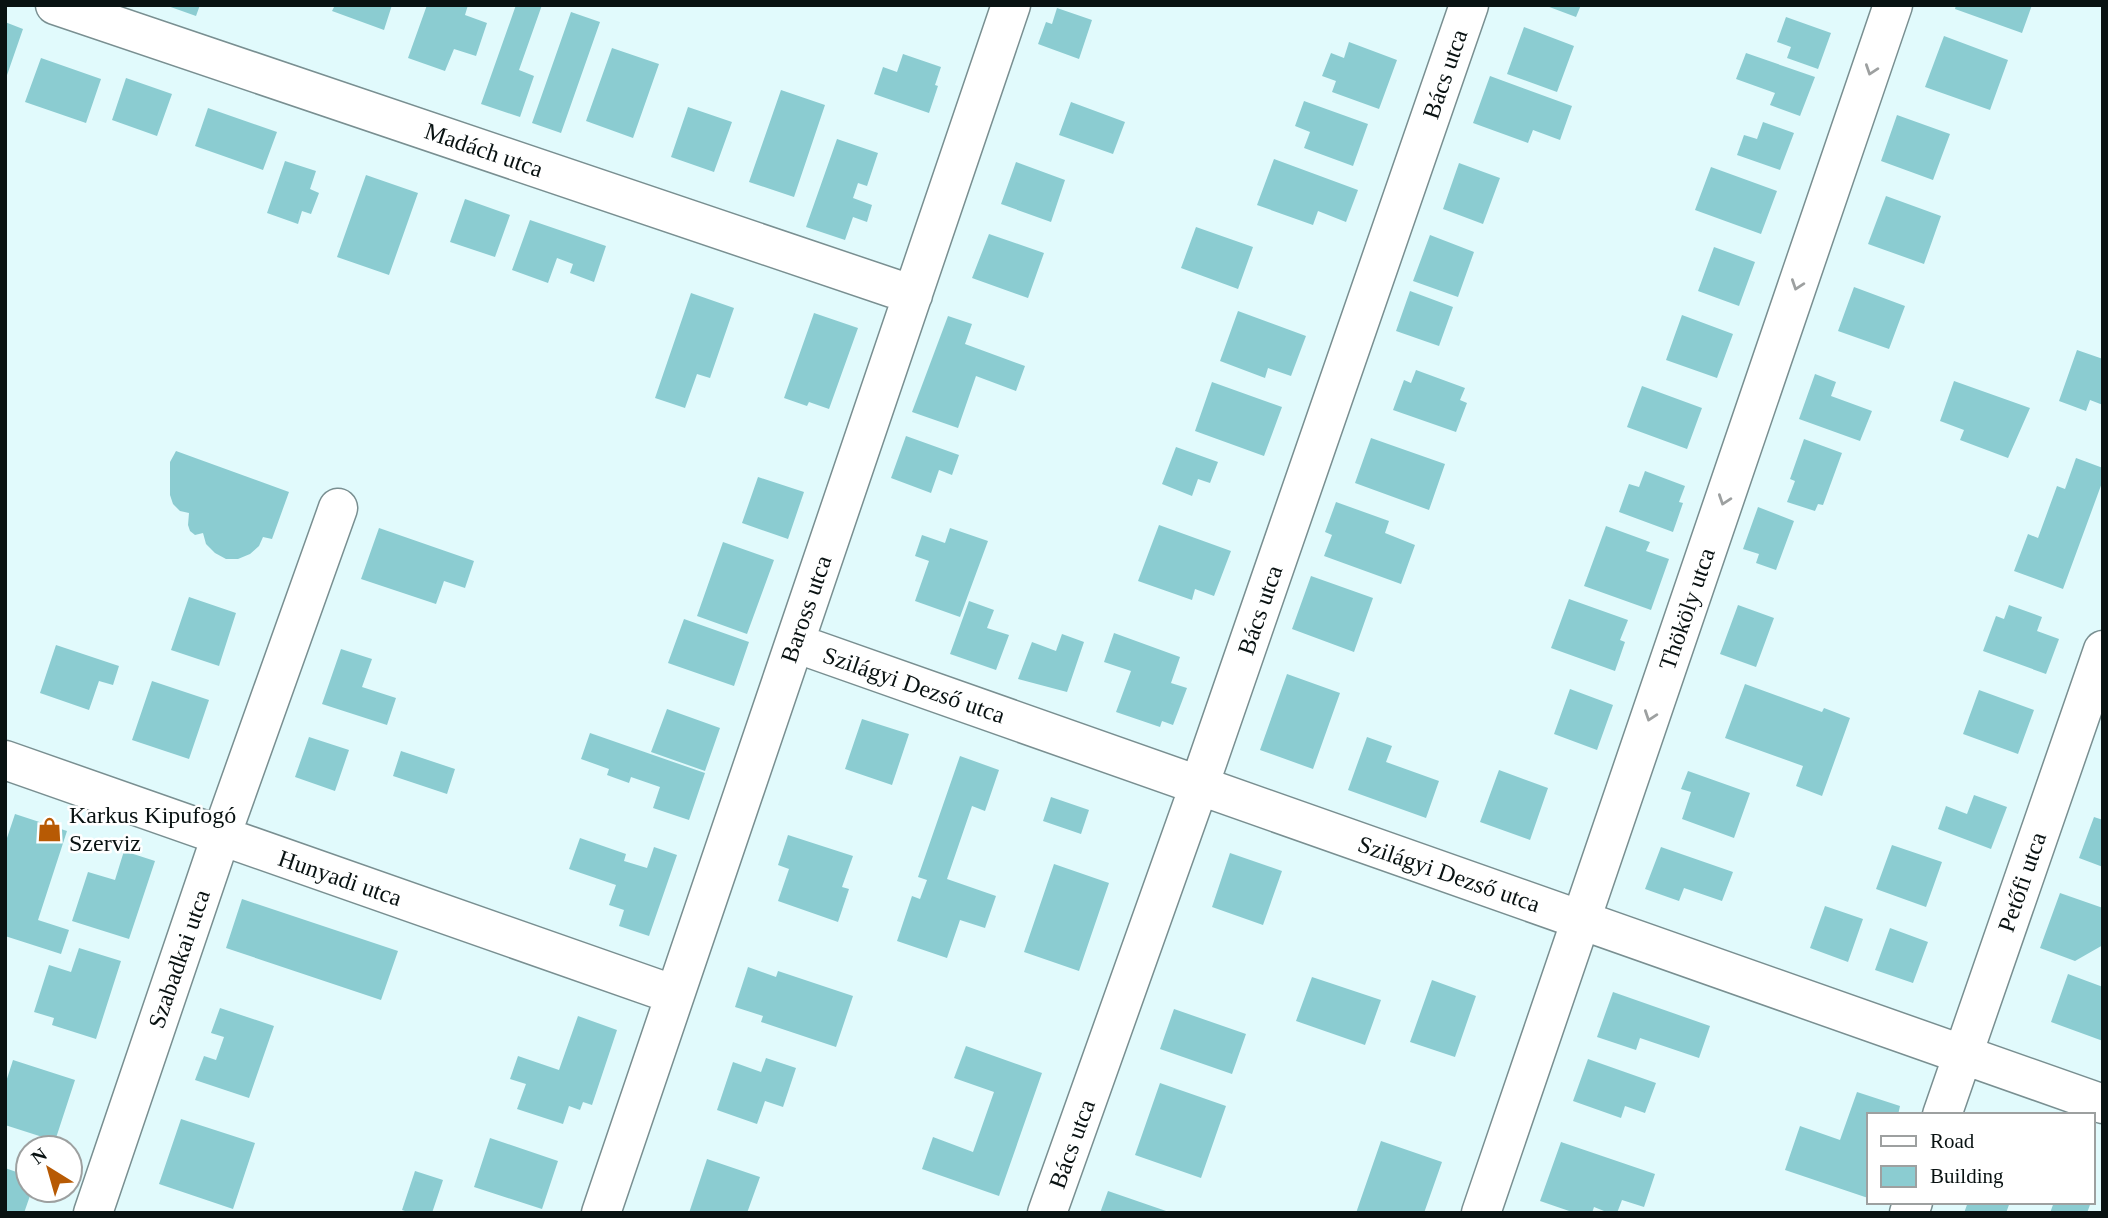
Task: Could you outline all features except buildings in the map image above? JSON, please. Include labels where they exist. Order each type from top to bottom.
[{"type":"street","name":"Madách utca","points":[[55,5],[913,295]]},
{"type":"street","name":"Baross utca","points":[[601,1213],[1011,5]]},
{"type":"street","name":"Bács utca","points":[[1047,1213],[1199,786],[1469,5]]},
{"type":"street","name":"Thököly utca","points":[[1481,1213],[1893,5]]},
{"type":"street","name":"Szabadkai utca","points":[[93,1213],[221,836],[338,508]]},
{"type":"street","name":"Szilágyi Dezső utca","points":[[795,643],[2103,1104]]},
{"type":"street","name":"Petőfi utca","points":[[1943,1113],[2103,650]]},
{"type":"street","name":"Hunyadi utca","points":[[5,760],[675,995]]},
{"type":"place","name":"Karkus Kipufogó Szerviz","points":[[49,829]]}]
